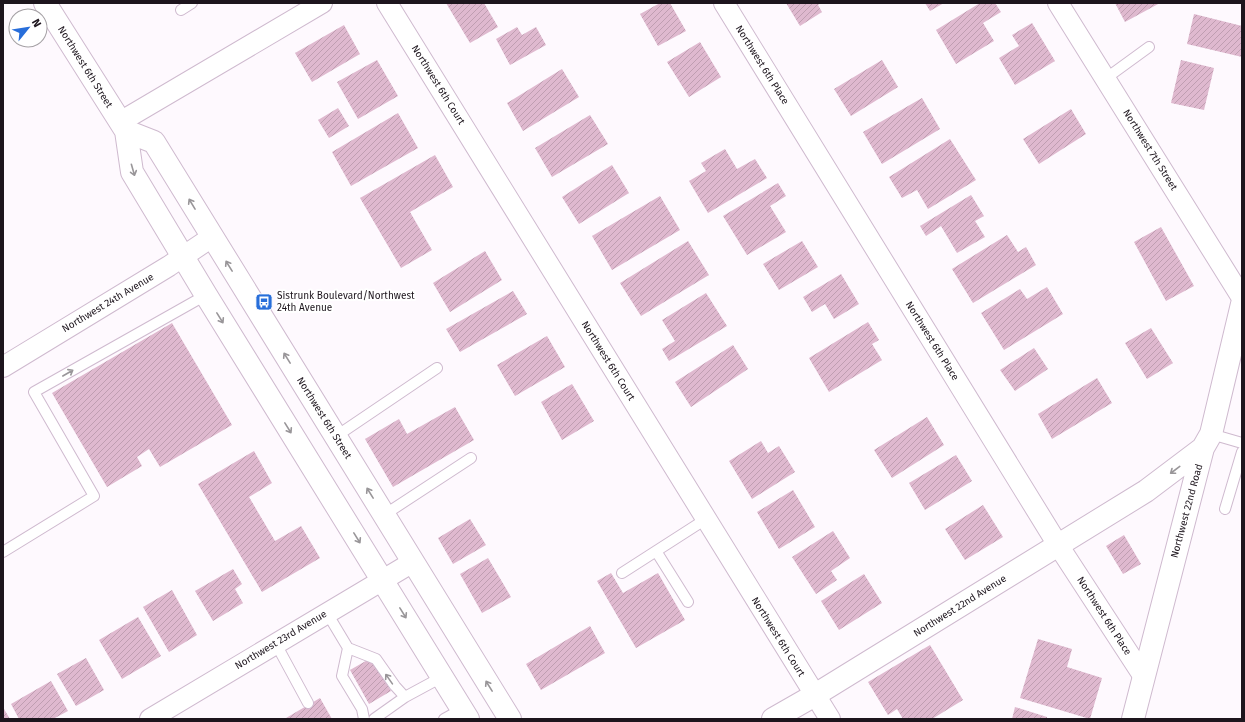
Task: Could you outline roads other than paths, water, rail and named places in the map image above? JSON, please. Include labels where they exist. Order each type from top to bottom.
[{"type":"street","name":"Northwest 6th Street","points":[[45,3],[123,127],[132,172],[206,295],[442,677],[458,716]]},
{"type":"street","name":"Northwest 6th Court","points":[[387,3],[830,719]]},
{"type":"street","name":"Northwest 6th Place","points":[[724,3],[1058,545],[1144,677]]},
{"type":"street","name":"Northwest 7th Street","points":[[1058,3],[1242,298]]},
{"type":"street","points":[[123,127],[317,4]]},
{"type":"street","name":"Northwest 6th Street","points":[[123,127],[154,142],[510,719]]},
{"type":"street","name":"Northwest 24th Avenue","points":[[3,367],[169,266],[212,237]]},
{"type":"street","name":"Northwest 22nd Road","points":[[1133,719],[1242,304]]},
{"type":"street","name":"Northwest 22nd Avenue","points":[[773,719],[815,695],[1146,491],[1207,441]]},
{"type":"street","points":[[1146,491],[1191,494]]},
{"type":"street","name":"Northwest 23rd Avenue","points":[[150,719],[412,562]]},
{"type":"lane","points":[[181,10],[192,3]]},
{"type":"lane","points":[[1105,79],[1149,47]]},
{"type":"lane","points":[[3,552],[94,496],[34,392],[206,295]]},
{"type":"lane","points":[[336,437],[437,368]]},
{"type":"lane","points":[[1207,441],[1242,443]]},
{"type":"lane","points":[[1225,509],[1242,452]]},
{"type":"lane","points":[[384,515],[471,458]]},
{"type":"lane","points":[[622,573],[706,519]]},
{"type":"lane","points":[[656,551],[688,602]]},
{"type":"lane","points":[[327,613],[348,648],[376,659],[395,686],[405,697]]},
{"type":"lane","points":[[276,644],[308,703]]},
{"type":"lane","points":[[348,648],[342,676],[362,709],[364,719]]},
{"type":"lane","points":[[374,719],[405,697],[442,677]]},
{"type":"place","name":"Sistrunk Boulevard/Northwest 24th Avenue","points":[[264,302]]}]
